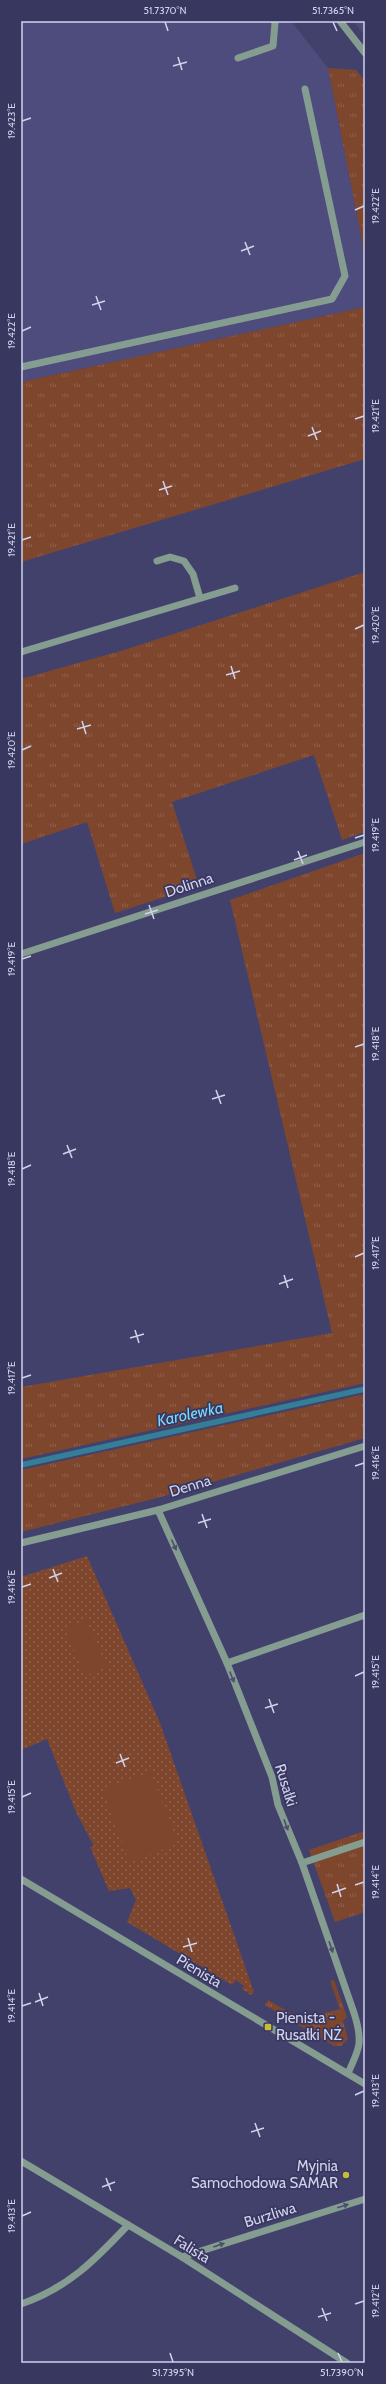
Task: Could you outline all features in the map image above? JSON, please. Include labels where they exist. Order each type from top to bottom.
[{"type":"street","points":[[238,58],[273,46],[274,21]]},
{"type":"street","points":[[340,21],[365,53]]},
{"type":"street","points":[[21,367],[332,299],[345,276],[305,89]]},
{"type":"street","points":[[157,561],[170,558],[184,561],[192,574],[200,598]]},
{"type":"street","points":[[21,652],[235,588]]},
{"type":"street","name":"Dolinna","points":[[21,954],[365,842]]},
{"type":"street","name":"Denna","points":[[21,1543],[158,1510],[365,1446]]},
{"type":"street","name":"Rusałki","points":[[158,1510],[227,1663],[272,1777],[278,1805],[302,1863],[360,2031],[360,2046],[348,2074]]},
{"type":"street","points":[[227,1663],[365,1615]]},
{"type":"street","points":[[302,1863],[365,1842]]},
{"type":"street","name":"Pienista","points":[[21,1879],[365,2084]]},
{"type":"street","name":"Falista","points":[[21,2161],[182,2257],[347,2363]]},
{"type":"street","name":"Burzliwa","points":[[182,2257],[365,2199]]},
{"type":"street","points":[[21,2304],[53,2291],[68,2282],[100,2255],[128,2225]]},
{"type":"shaded area","points":[[21,21],[291,21],[328,68],[365,256],[365,307],[21,382]]},
{"type":"shaded area","points":[[353,21],[365,21],[365,36]]},
{"type":"green space","points":[[328,68],[356,70],[365,81],[365,256]]},
{"type":"green space","points":[[365,307],[365,459],[21,562],[21,382]]},
{"type":"green space","points":[[365,572],[365,832],[342,840],[314,755],[172,802],[199,886],[115,913],[87,822],[21,844],[21,679],[124,650]]},
{"type":"green space","points":[[365,853],[365,1383],[21,1459],[21,1387],[332,1333],[230,900]]},
{"type":"green space","points":[[365,1394],[365,1438],[161,1497],[21,1532],[21,1470]]},
{"type":"green space","points":[[87,1556],[160,1723],[254,1992],[251,1995],[242,1989],[244,1986],[236,1980],[232,1985],[127,1922],[136,1900],[130,1888],[109,1891],[90,1847],[94,1846],[76,1812],[47,1739],[21,1750],[21,1577]]},
{"type":"green space","points":[[86,1619],[107,1667],[85,1676],[65,1629]]},
{"type":"green space","points":[[151,1772],[178,1844],[129,1862],[103,1789]]},
{"type":"green space","points":[[365,1831],[365,1912],[335,1922],[309,1850]]},
{"type":"green space","points":[[334,1980],[347,2017],[343,2021],[348,2039],[341,2046],[334,2046],[265,2005],[268,2000],[301,2019],[340,2009],[330,1981]]},
{"type":"waterway","name":"Karolewka","points":[[21,1465],[365,1389]]},
{"type":"place","name":"Pienista - Rusałki NŻ","points":[[268,2027]]},
{"type":"place","name":"Myjnia Samochodowa SAMAR","points":[[346,2175]]}]
